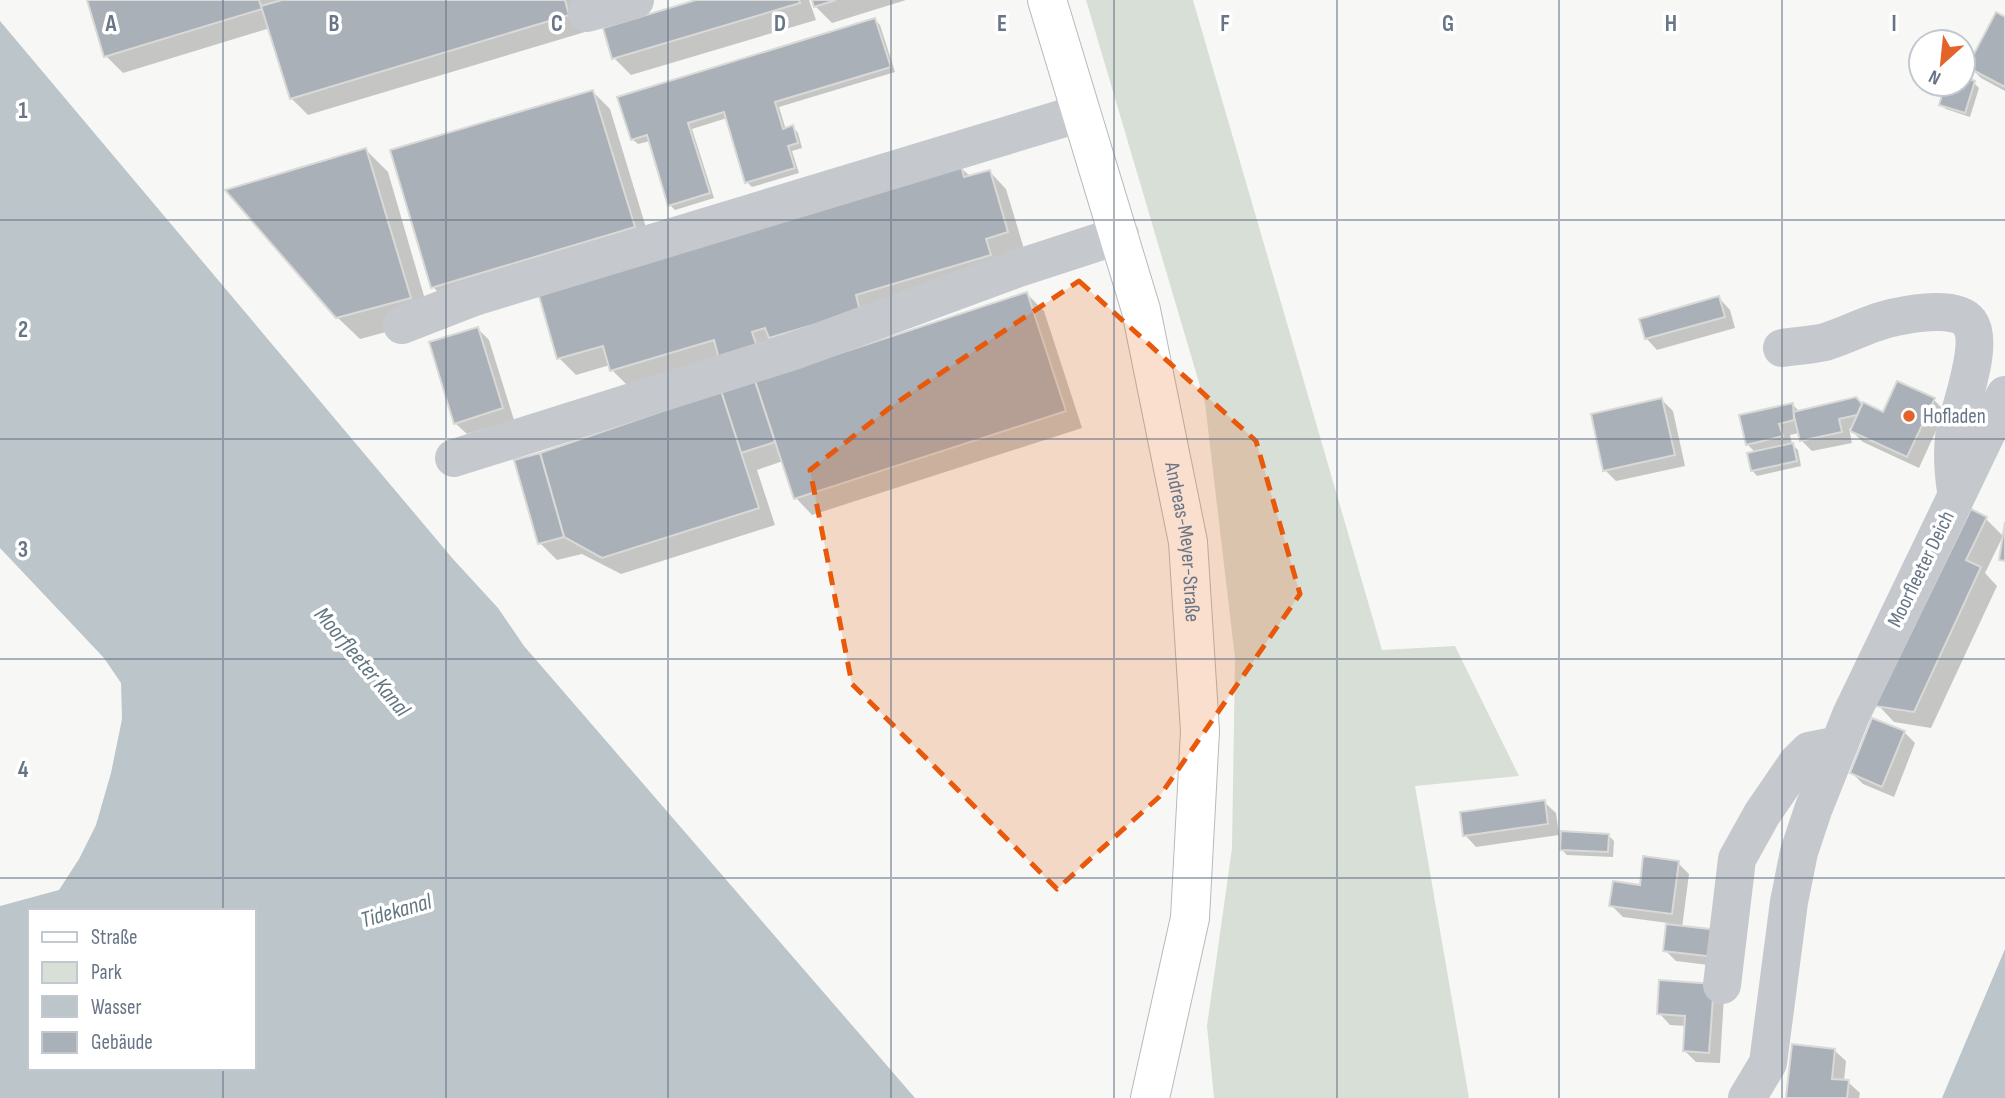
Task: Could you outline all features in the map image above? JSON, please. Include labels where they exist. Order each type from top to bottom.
[{"type":"main road","name":"Andreas-Meyer-Straße","points":[[1047,0],[1141,310],[1188,542],[1200,731],[1190,918],[1150,1098]]},
{"type":"street","points":[[587,13],[635,0]]},
{"type":"street","points":[[402,325],[474,298],[1081,113]]},
{"type":"street","points":[[454,458],[794,351],[1016,269],[1120,235]]},
{"type":"street","points":[[1782,348],[1826,342],[1895,317],[1935,312],[1967,319],[1973,329],[1975,345],[1954,433],[1952,461],[1956,496]]},
{"type":"street","name":"Moorfleeter Deich","points":[[1748,1098],[1768,1063],[1789,902],[1799,852],[1839,745],[1886,639],[2005,394]]},
{"type":"street","points":[[1722,985],[1737,859],[1762,814],[1797,763],[1809,751],[1839,745]]},
{"type":"highlighted area","points":[[1079,281],[1256,441],[1300,594],[1159,797],[1057,889],[852,684],[810,470],[896,403]]},
{"type":"green space","points":[[1086,0],[1193,0],[1382,650],[1455,646],[1519,776],[1415,786],[1469,1098],[1214,1098],[1207,1026],[1232,848],[1235,658],[1205,403]]},
{"type":"water","points":[[0,21],[453,559],[498,608],[524,646],[915,1098],[0,1098],[0,906],[59,890],[96,825],[111,773],[122,719],[121,683],[104,658],[0,548]]},
{"type":"water","points":[[2005,949],[2005,1098],[1942,1098]]},
{"type":"building","points":[[87,0],[259,0],[262,9],[104,57]]},
{"type":"building","points":[[282,0],[565,0],[569,15],[290,99],[261,6]]},
{"type":"building","points":[[696,0],[799,0],[800,3],[612,59],[603,28]]},
{"type":"building","points":[[812,0],[836,0],[814,7]]},
{"type":"building","points":[[1996,12],[2005,17],[2005,87],[1977,72],[1977,48]]},
{"type":"building","points":[[875,18],[891,67],[775,102],[783,129],[793,125],[798,143],[788,146],[795,168],[745,183],[724,112],[688,123],[710,193],[668,206],[647,135],[631,140],[617,97]]},
{"type":"building","points":[[593,90],[635,227],[431,288],[390,150]]},
{"type":"building","points":[[1941,98],[1970,98],[1965,113],[1939,105]]},
{"type":"building","points":[[366,148],[411,298],[336,318],[225,190]]},
{"type":"building","points":[[961,165],[964,177],[990,170],[1008,232],[986,239],[991,255],[856,295],[860,311],[769,338],[765,328],[752,332],[757,347],[719,359],[714,340],[610,371],[603,346],[557,359],[537,289]]},
{"type":"building","points":[[1027,292],[1066,411],[794,499],[755,381]]},
{"type":"building","points":[[1719,296],[1725,317],[1645,339],[1639,319]]},
{"type":"building","points":[[478,327],[503,408],[454,424],[429,342]]},
{"type":"building","points":[[755,381],[775,442],[741,453],[721,391]]},
{"type":"building","points":[[1897,381],[1935,398],[1907,457],[1850,431],[1863,402],[1883,412]]},
{"type":"building","points":[[721,391],[759,508],[602,558],[564,537],[540,453]]},
{"type":"building","points":[[1856,397],[1862,404],[1857,415],[1839,419],[1842,432],[1800,441],[1793,412]]},
{"type":"building","points":[[1662,398],[1675,455],[1603,471],[1591,414]]},
{"type":"building","points":[[1793,403],[1794,420],[1779,424],[1783,436],[1746,445],[1739,415]]},
{"type":"building","points":[[1793,443],[1797,461],[1751,471],[1747,453]]},
{"type":"building","points":[[540,453],[564,537],[538,544],[514,460]]},
{"type":"building","points":[[1971,509],[1987,517],[1966,560],[1981,567],[1914,712],[1875,706]]},
{"type":"building","points":[[2005,522],[2005,561],[1999,560]]},
{"type":"building","points":[[1872,718],[1905,731],[1882,787],[1850,773]]},
{"type":"building","points":[[1545,800],[1548,824],[1463,836],[1460,812]]},
{"type":"building","points":[[1561,831],[1609,834],[1608,852],[1560,850]]},
{"type":"building","points":[[1643,856],[1679,861],[1672,914],[1609,906],[1613,881],[1640,885]]},
{"type":"building","points":[[1666,924],[1718,930],[1715,957],[1663,951]]},
{"type":"building","points":[[1659,980],[1714,984],[1709,1053],[1683,1051],[1685,1016],[1657,1014]]},
{"type":"building","points":[[1792,1044],[1835,1049],[1832,1079],[1849,1080],[1847,1098],[1786,1098]]},
{"type":"place","name":"Hofladen","points":[[1909,416]]},
{"type":"water label","name":"Moorfleeter Kanal","points":[[362,662]]},
{"type":"water label","name":"Tidekanal","points":[[396,911]]}]
